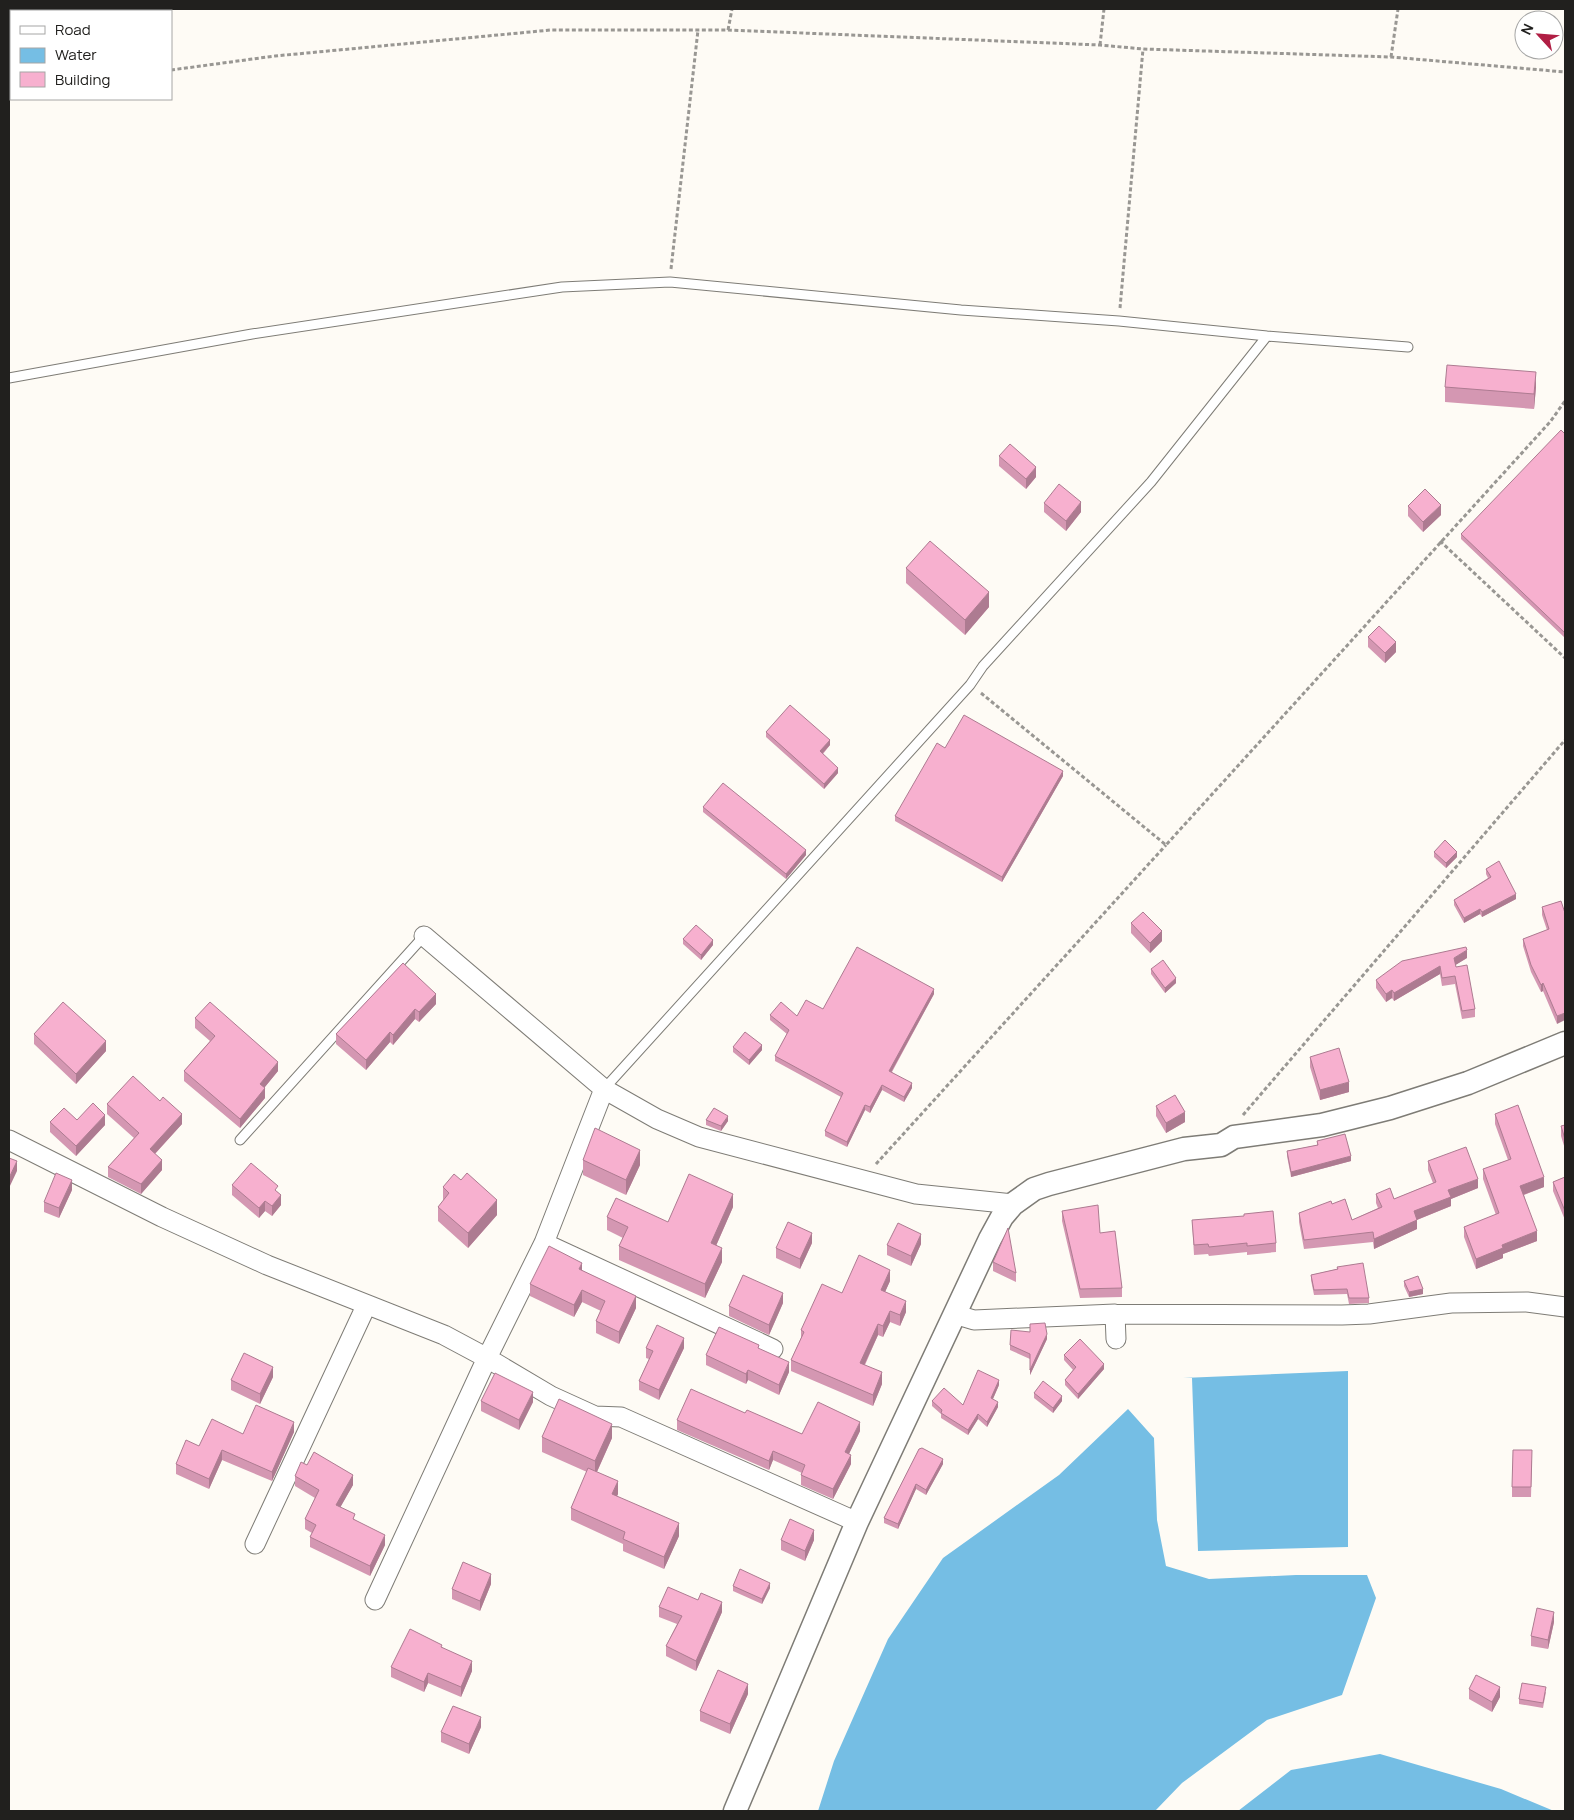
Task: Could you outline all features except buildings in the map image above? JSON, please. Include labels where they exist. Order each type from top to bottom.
[{"type":"street","points":[[424,936],[604,1089],[657,1119],[699,1137],[916,1194],[1013,1204]]},
{"type":"street","points":[[736,1811],[857,1522],[954,1314],[1002,1217],[1013,1204],[1034,1189],[1049,1184],[1184,1149],[1221,1145],[1234,1137],[1322,1125],[1390,1108],[1468,1083],[1565,1043]]},
{"type":"street","points":[[376,1600],[487,1358],[544,1243],[604,1089]]},
{"type":"street","points":[[9,1140],[162,1217],[267,1265],[366,1306],[444,1335],[551,1396],[594,1416],[621,1417],[857,1522]]},
{"type":"street","points":[[544,1243],[774,1349]]},
{"type":"street","points":[[954,1314],[974,1320],[1115,1314],[1351,1314],[1452,1303],[1508,1302],[1527,1302],[1565,1308]]},
{"type":"street","points":[[256,1544],[366,1306]]},
{"type":"street","points":[[1115,1314],[1116,1339]]},
{"type":"lane","points":[[9,378],[252,334],[562,287],[670,282],[961,310],[1119,321],[1267,336],[1408,347]]},
{"type":"lane","points":[[604,1089],[970,685],[983,666],[1151,482],[1267,336]]},
{"type":"lane","points":[[240,1140],[424,936]]},
{"type":"path","points":[[728,30],[732,9]]},
{"type":"path","points":[[1100,45],[1104,9]]},
{"type":"path","points":[[1391,57],[1398,9]]},
{"type":"path","points":[[670,282],[698,29]]},
{"type":"path","points":[[172,70],[342,49],[551,30],[698,29],[1100,45],[1142,49],[1391,57],[1565,72]]},
{"type":"path","points":[[1119,321],[1142,49]]},
{"type":"path","points":[[862,1180],[1550,422],[1565,401]]},
{"type":"path","points":[[1440,541],[1565,658]]},
{"type":"path","points":[[970,685],[1166,845]]},
{"type":"path","points":[[1234,1137],[1238,1122],[1565,740]]},
{"type":"water","points":[[1348,1371],[1348,1547],[1198,1551],[1192,1378],[1183,1378]]},
{"type":"water","points":[[1128,1409],[1154,1438],[1157,1520],[1166,1566],[1209,1579],[1296,1575],[1367,1575],[1376,1598],[1342,1695],[1267,1720],[1182,1783],[1155,1811],[818,1811],[834,1761],[888,1639],[943,1558],[1059,1475]]},
{"type":"water","points":[[1380,1754],[1501,1789],[1554,1811],[1238,1811],[1291,1770]]}]
